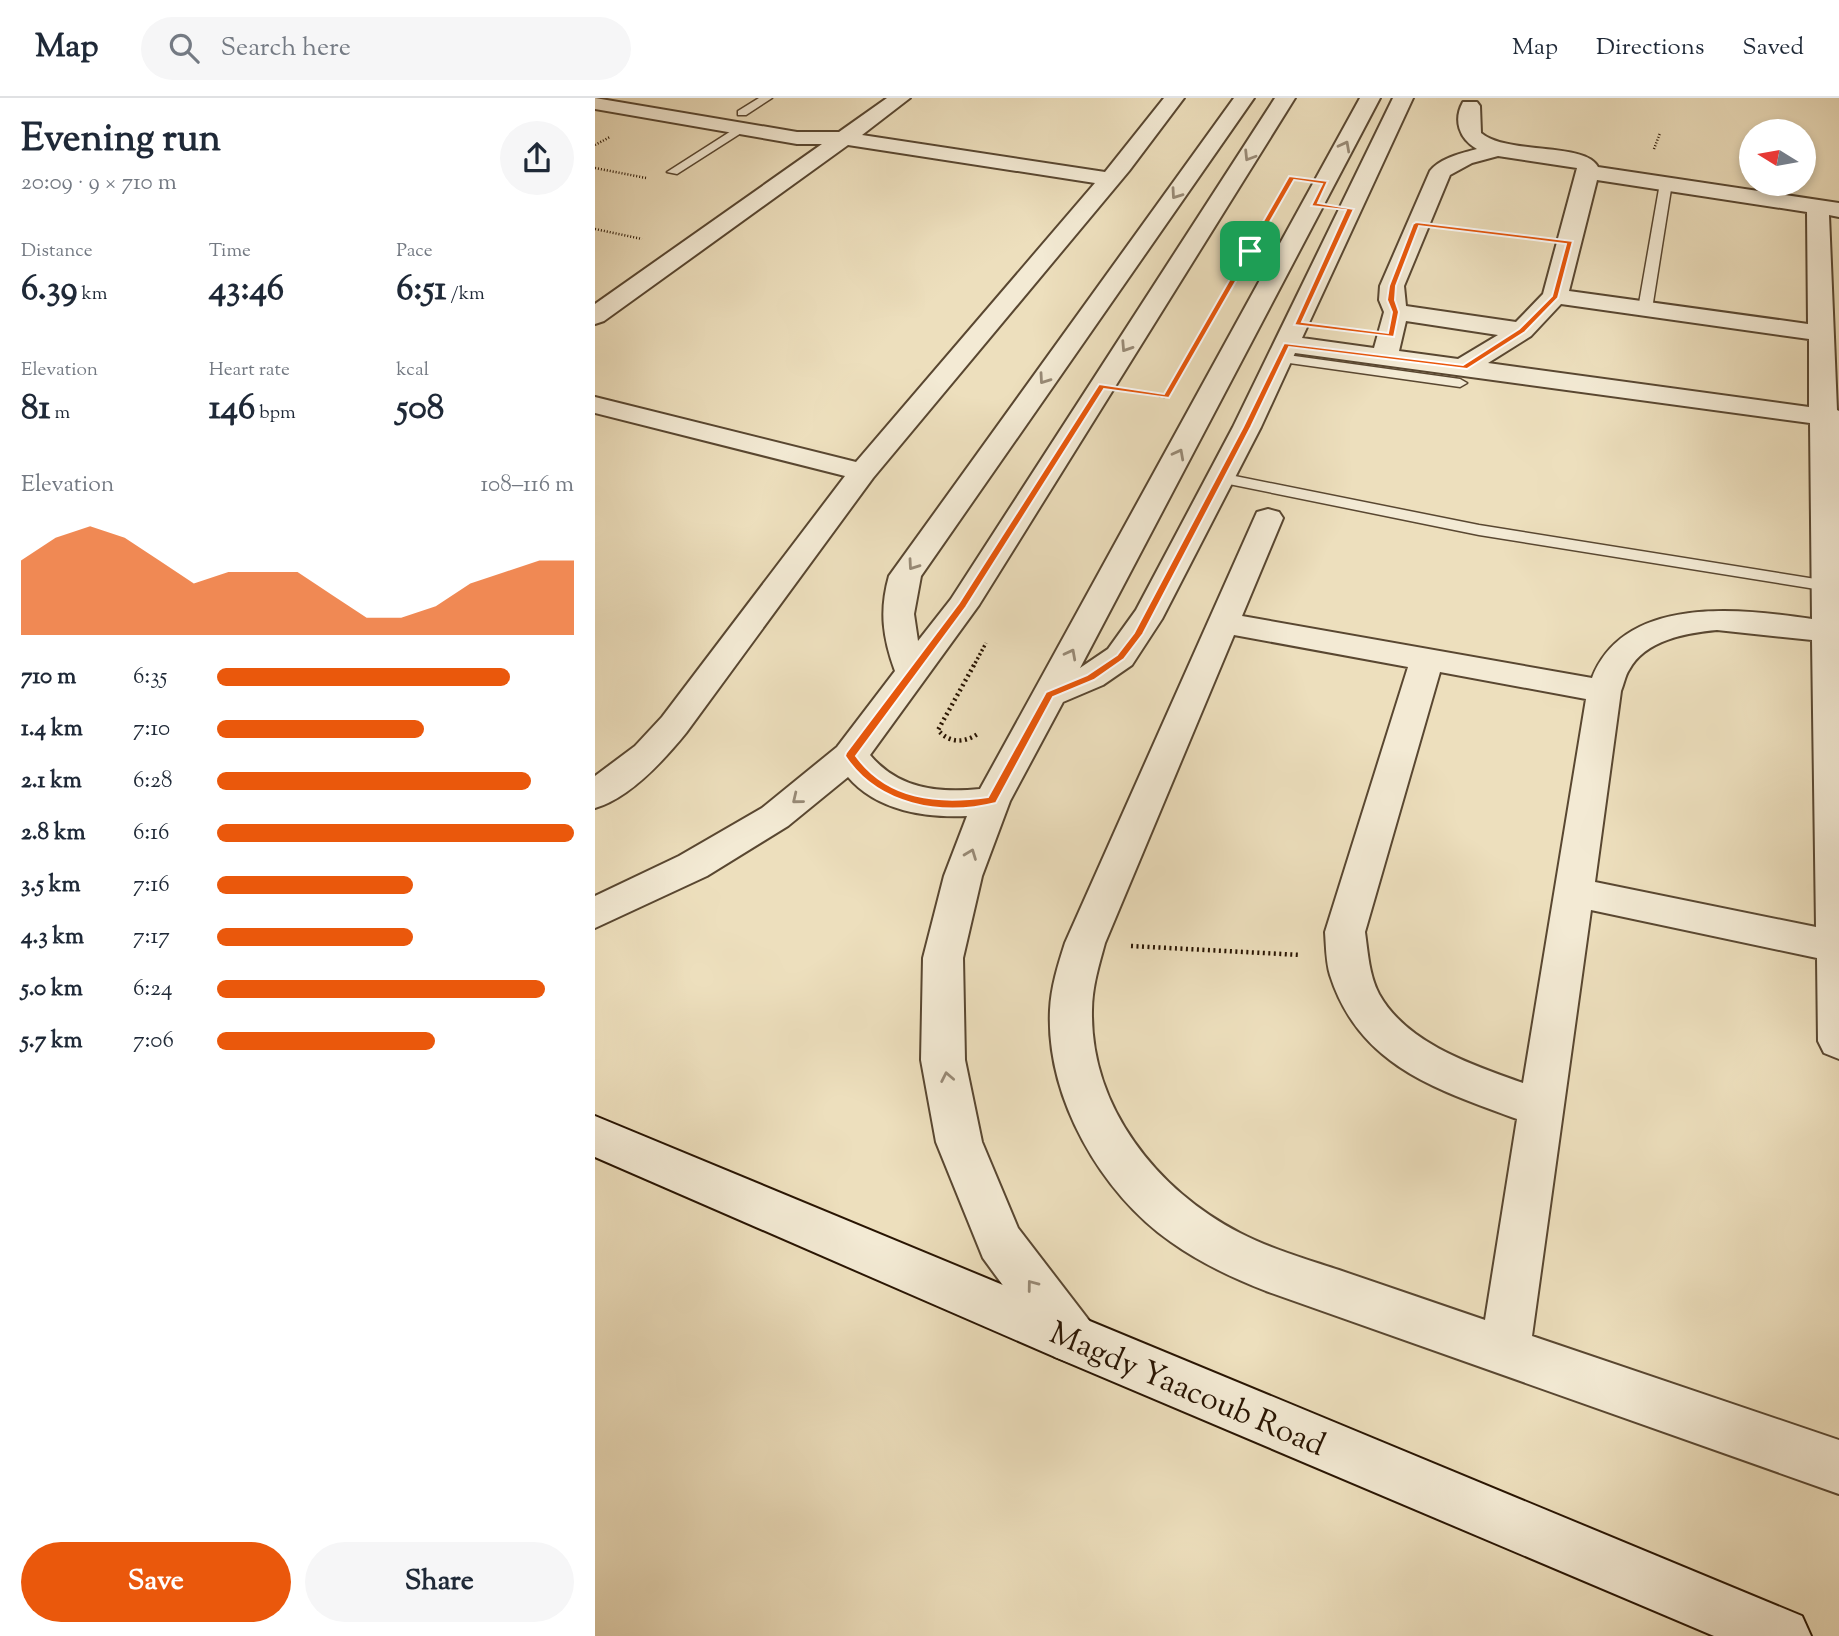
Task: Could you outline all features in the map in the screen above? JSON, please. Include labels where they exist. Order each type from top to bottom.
[{"type":"street","points":[[656,98],[815,140],[843,138],[1109,179]]},
{"type":"street","points":[[595,316],[900,98]]},
{"type":"street","points":[[595,794],[648,755],[674,725],[863,472],[1174,98]]},
{"type":"street","points":[[913,673],[897,626],[896,601],[905,576],[1244,98]]},
{"type":"street","points":[[595,913],[693,866],[775,817],[850,756],[963,605],[1285,98]]},
{"type":"street","points":[[1073,1340],[1000,1242],[959,1142],[943,1060],[943,958],[963,876],[992,801],[1370,98]]},
{"type":"street","points":[[1049,694],[1091,677],[1120,657],[1151,612],[1288,342],[1403,98]]},
{"type":"street","points":[[595,103],[743,121]]},
{"type":"street","points":[[1470,106],[1467,130],[1497,150]]},
{"type":"street","points":[[1390,335],[1392,286],[1416,224],[1441,171],[1465,159],[1497,150],[1572,158],[1587,165],[1588,172],[1556,296],[1522,331],[1462,375]]},
{"type":"street","points":[[1588,172],[1829,209],[1821,333],[1831,418],[1828,586],[1836,824],[1839,1041]]},
{"type":"street","points":[[1314,205],[1350,209]]},
{"type":"street","points":[[1556,296],[1821,333]]},
{"type":"street","points":[[1288,342],[1390,335],[1522,331]]},
{"type":"street","points":[[1390,335],[1462,375],[1831,418]]},
{"type":"street","points":[[595,405],[863,472]]},
{"type":"street","points":[[1268,518],[1085,943],[1074,980],[1070,1019],[1074,1060],[1087,1101],[1107,1141],[1145,1188],[1172,1215],[1216,1245],[1266,1268],[1839,1467]]},
{"type":"street","points":[[1505,1350],[1604,691],[1615,663],[1639,641],[1673,626],[1714,620],[1760,622],[1829,632]]},
{"type":"street","points":[[1224,622],[1604,691]]},
{"type":"street","points":[[1427,659],[1345,932],[1345,958],[1353,986],[1369,1014],[1393,1040],[1423,1062],[1541,1109]]},
{"type":"street","points":[[850,756],[862,773],[880,787],[904,797],[951,804],[992,801]]},
{"type":"street","points":[[1574,892],[1837,947]]},
{"type":"street","name":"Magdy Yaacoub Road","points":[[595,1136],[1073,1340],[1782,1636]]},
{"type":"lane","points":[[673,172],[743,121],[767,98]]},
{"type":"lane","points":[[1645,309],[1666,183]]},
{"type":"lane","points":[[1288,342],[1462,375]]},
{"type":"lane","points":[[1220,478],[1479,530],[1828,586]]},
{"type":"path","points":[[1416,224],[1570,242]]},
{"type":"path","points":[[1102,386],[1206,403]]},
{"type":"path","points":[[1160,408],[1166,397]]},
{"type":"path","points":[[981,730],[977,736],[959,742],[942,737],[937,730],[988,639]]},
{"type":"path","points":[[1085,943],[1345,958]]},
{"type":"route","points":[[1292,178],[1326,182],[1314,205],[1350,209],[1297,323],[1391,336],[1396,312],[1391,300],[1392,286],[1416,224],[1570,242],[1556,296],[1522,331],[1464,367],[1287,344],[1247,427],[1138,634],[1120,657],[1091,677],[1049,694],[992,801],[961,805],[932,803],[904,797],[880,787],[862,773],[850,756],[963,605],[1102,386],[1166,397],[1250,251],[1292,178]]}]
